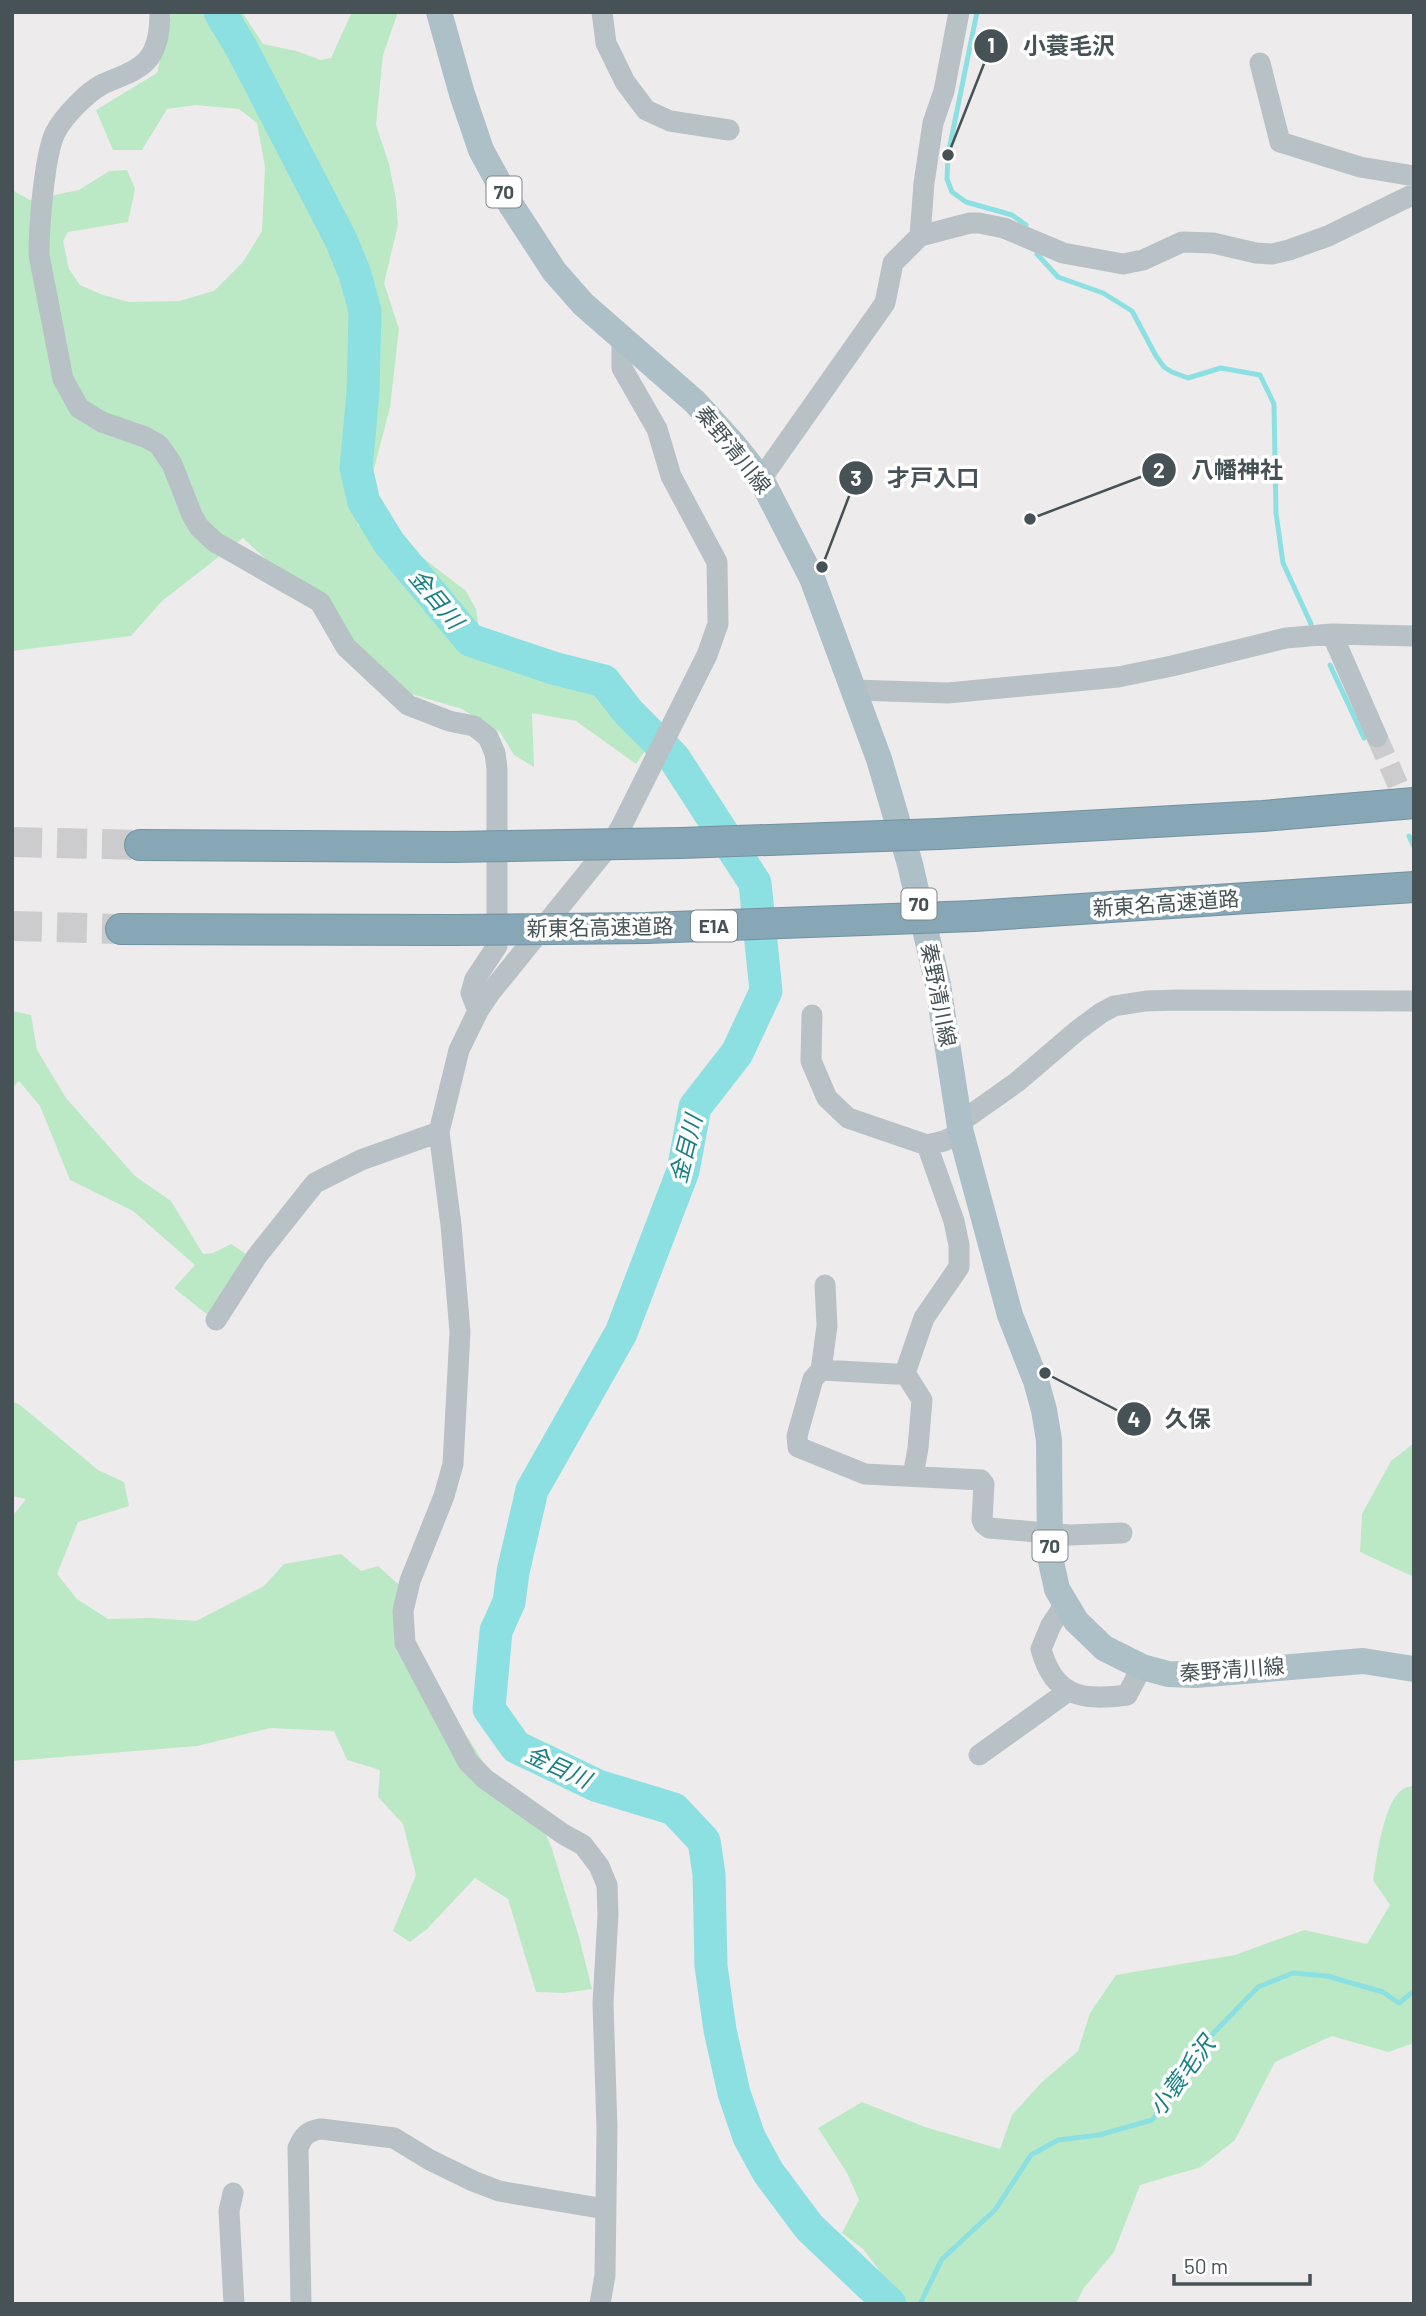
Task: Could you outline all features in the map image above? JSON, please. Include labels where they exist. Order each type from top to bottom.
[{"type":"highway","points":[[140,845],[452,847],[681,843],[939,834],[1263,816],[1414,803]]},
{"type":"highway","name":"新東名高速道路","points":[[121,929],[646,928],[974,916],[1414,887]]},
{"type":"main road","name":"秦野清川線","points":[[439,12],[481,150],[510,205],[554,271],[583,304],[622,341],[695,402],[761,479],[812,579],[879,759],[913,878],[939,985],[960,1128],[1010,1315],[1036,1381],[1044,1410],[1048,1440],[1050,1557],[1057,1589],[1065,1604],[1076,1621],[1104,1648],[1142,1667],[1168,1674],[1195,1675],[1363,1661],[1414,1669]]},
{"type":"street","points":[[160,12],[160,30],[150,57],[137,69],[99,86],[80,101],[55,133],[45,186],[39,255],[63,379],[79,408],[102,422],[159,445],[172,464],[192,516],[200,527],[215,542],[320,602],[346,646],[408,705],[439,718],[474,726],[488,737],[495,752],[497,769],[497,946],[475,979],[471,993],[478,1011]]},
{"type":"street","points":[[602,12],[606,43],[625,82],[646,110],[670,121],[729,130]]},
{"type":"street","points":[[920,236],[933,123],[944,91],[959,12]]},
{"type":"street","points":[[1261,63],[1280,142],[1360,167],[1414,176]]},
{"type":"street","points":[[761,479],[885,303],[893,263],[920,236],[979,223],[1004,229],[1063,253],[1123,264],[1143,260],[1182,242],[1213,243],[1272,254],[1328,236],[1414,194]]},
{"type":"street","points":[[600,2304],[605,2275],[607,2129],[603,2003],[607,1885],[599,1866],[583,1845],[485,1779],[468,1762],[405,1643],[403,1611],[410,1581],[444,1496],[453,1464],[460,1332],[451,1225],[439,1132],[459,1050],[478,1011],[609,846],[621,827],[707,655],[718,624],[717,562],[671,476],[657,429],[622,368],[622,341]]},
{"type":"street","points":[[854,690],[948,693],[1118,677],[1286,638],[1332,634],[1414,636]]},
{"type":"street","points":[[1332,634],[1377,737]]},
{"type":"street","points":[[812,1015],[811,1061],[827,1098],[848,1118],[927,1145],[944,1141],[1078,1030],[1114,1006],[1177,1000],[1414,1001]]},
{"type":"street","points":[[216,1320],[257,1256],[315,1183],[361,1160],[439,1132]]},
{"type":"street","points":[[905,1373],[924,1318],[959,1267],[959,1245],[954,1221],[927,1145]]},
{"type":"street","points":[[825,1285],[827,1326],[821,1370],[813,1379],[797,1436],[798,1447],[865,1474],[981,1480],[984,1484],[984,1524],[989,1528],[1070,1535],[1122,1533]]},
{"type":"street","points":[[821,1370],[905,1373]]},
{"type":"street","points":[[905,1373],[922,1400],[913,1476]]},
{"type":"street","points":[[1065,1604],[1051,1625],[1041,1649],[1052,1676],[1067,1692],[1092,1698],[1126,1695],[1142,1667]]},
{"type":"street","points":[[979,1755],[1067,1692]]},
{"type":"street","points":[[301,2304],[298,2148],[303,2135],[312,2130],[394,2138],[430,2160],[499,2191],[606,2209]]},
{"type":"street","points":[[233,2193],[229,2211],[234,2304]]},
{"type":"green space","points":[[172,12],[242,12],[263,44],[321,60],[331,58],[352,12],[398,12],[383,55],[376,125],[389,164],[396,199],[398,225],[384,283],[399,329],[390,407],[373,473],[353,507],[358,526],[397,538],[466,591],[476,609],[480,636],[531,654],[575,663],[652,741],[636,764],[576,721],[532,713],[534,767],[514,755],[500,732],[462,709],[408,693],[243,538],[162,601],[131,636],[12,651],[12,190],[30,200],[79,190],[109,171],[127,170],[135,189],[128,222],[68,232],[63,241],[69,269],[80,285],[129,302],[179,301],[214,291],[243,262],[262,231],[265,167],[257,123],[239,109],[196,105],[167,109],[142,150],[113,150],[96,110],[157,73]]},
{"type":"green space","points":[[12,1011],[31,1015],[37,1050],[66,1098],[135,1176],[171,1201],[203,1254],[213,1253],[231,1244],[249,1256],[209,1316],[174,1288],[195,1265],[133,1211],[70,1180],[40,1106],[19,1081],[12,1088]]},
{"type":"green space","points":[[12,1401],[98,1470],[124,1482],[129,1506],[78,1522],[57,1574],[77,1599],[108,1619],[196,1621],[264,1586],[284,1564],[341,1554],[361,1571],[378,1566],[406,1591],[395,1623],[487,1768],[535,1808],[552,1849],[592,1989],[564,1993],[536,1992],[508,1899],[475,1878],[427,1929],[410,1942],[393,1931],[416,1875],[403,1824],[378,1797],[380,1770],[347,1760],[334,1731],[270,1728],[197,1746],[12,1761],[12,1517],[26,1499],[12,1496]]},
{"type":"green space","points":[[1414,1443],[1414,1577],[1360,1552],[1362,1514],[1391,1461]]},
{"type":"green space","points":[[1414,1785],[1414,2043],[1388,2052],[1332,2036],[1275,2062],[1235,2140],[1201,2167],[1140,2185],[1114,2252],[1083,2289],[1076,2304],[905,2304],[863,2249],[842,2233],[859,2200],[847,2173],[818,2128],[862,2102],[925,2127],[1000,2149],[1012,2115],[1042,2082],[1078,2051],[1090,2013],[1116,1975],[1235,1955],[1304,1930],[1367,1944],[1390,1905],[1373,1880],[1386,1818],[1396,1796],[1403,1789]]},
{"type":"waterway","name":"金目川","points":[[220,12],[341,240],[355,274],[365,311],[363,393],[356,468],[364,502],[389,543],[470,640],[553,668],[604,681],[629,713],[674,758],[755,883],[766,991],[737,1053],[695,1107],[683,1171],[621,1333],[532,1490],[513,1572],[509,1602],[496,1631],[489,1709],[516,1747],[598,1786],[674,1809],[704,1841],[709,1874],[711,1966],[720,2030],[734,2093],[749,2137],[768,2172],[809,2227],[890,2304]]},
{"type":"waterway","name":"小蓑毛沢","points":[[977,12],[948,155],[947,179],[952,192],[966,202],[1012,215],[1026,225]]},
{"type":"waterway","name":"小蓑毛沢","points":[[1037,254],[1058,277],[1103,293],[1132,311],[1156,356],[1164,367],[1172,372],[1188,378],[1221,368],[1260,375],[1274,404],[1276,513],[1283,563],[1311,624]]},
{"type":"waterway","name":"小蓑毛沢","points":[[1330,665],[1364,738]]},
{"type":"waterway","name":"小蓑毛沢","points":[[1409,836],[1414,847]]},
{"type":"waterway","name":"小蓑毛沢","points":[[920,2304],[942,2259],[995,2210],[1031,2155],[1058,2140],[1099,2135],[1152,2120],[1182,2081],[1204,2043],[1258,1987],[1293,1973],[1327,1976],[1383,1992],[1399,2003],[1414,1991]]},
{"type":"tunnel","points":[[1377,737],[1414,822]]},
{"type":"tunnel","points":[[12,842],[140,845]]},
{"type":"tunnel","points":[[12,926],[121,929]]},
{"type":"place","name":"小蓑毛沢","points":[[948,155]]},
{"type":"place","name":"八幡神社","points":[[1030,519]]},
{"type":"place","name":"才戸入口","points":[[822,567]]},
{"type":"place","name":"久保","points":[[1045,1373]]}]
